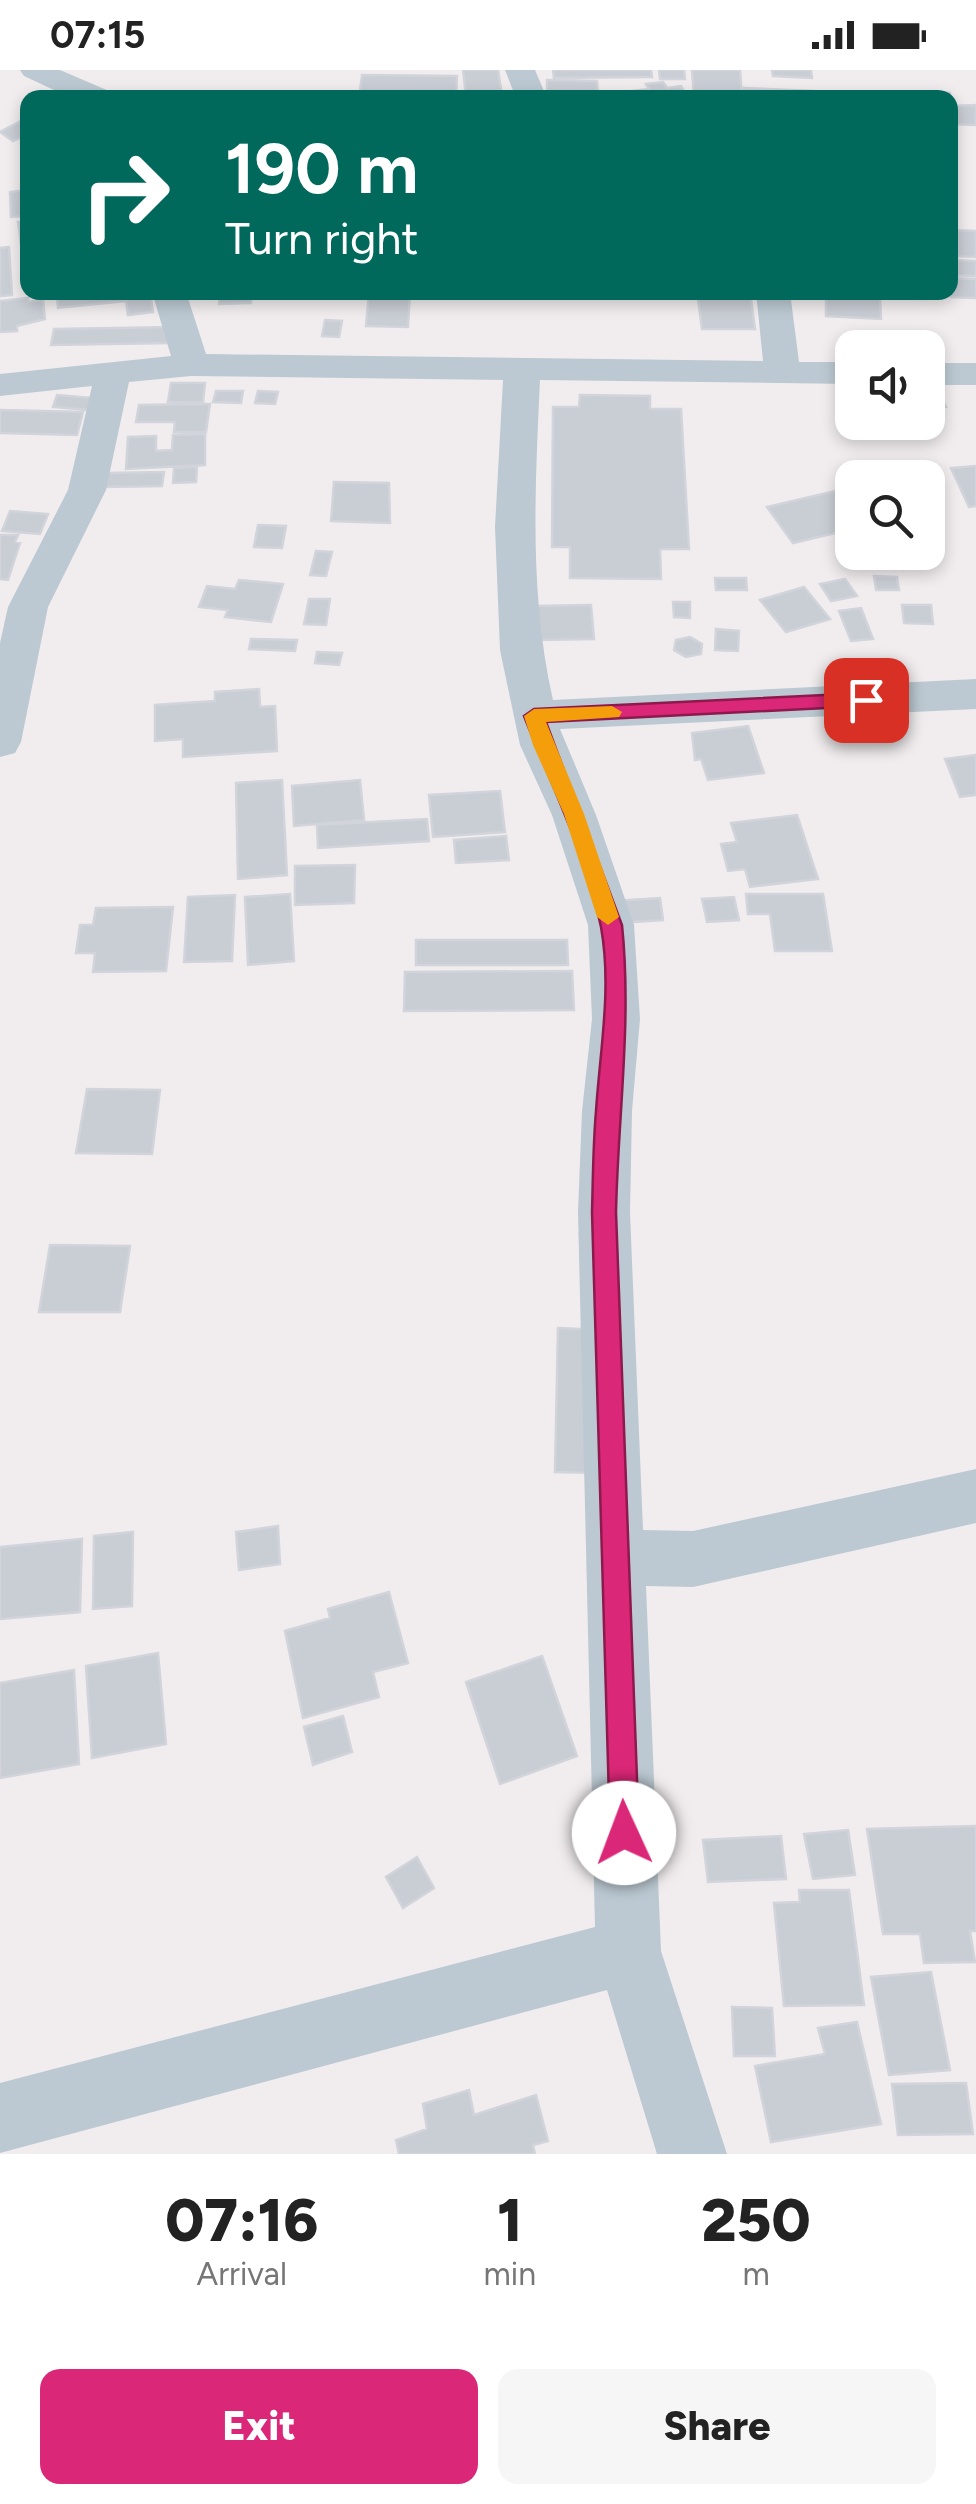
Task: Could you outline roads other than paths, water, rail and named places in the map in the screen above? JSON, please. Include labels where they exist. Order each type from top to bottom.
[{"type":"street","points":[[36,70],[80,90]]},
{"type":"street","points":[[171,300],[191,364]]},
{"type":"street","points":[[774,300],[782,373]]},
{"type":"street","points":[[0,385],[191,364],[835,374]]},
{"type":"street","points":[[522,370],[514,527],[521,650],[534,716],[584,843],[611,925],[614,958],[616,1019],[607,1112],[604,1212],[628,1951],[692,2154]]},
{"type":"street","points":[[0,742],[14,607],[87,490],[113,374]]},
{"type":"street","points":[[945,374],[976,374]]},
{"type":"street","points":[[534,716],[976,694]]},
{"type":"street","points":[[615,1557],[693,1559],[976,1496]]},
{"type":"street","points":[[0,2118],[628,1951]]}]
